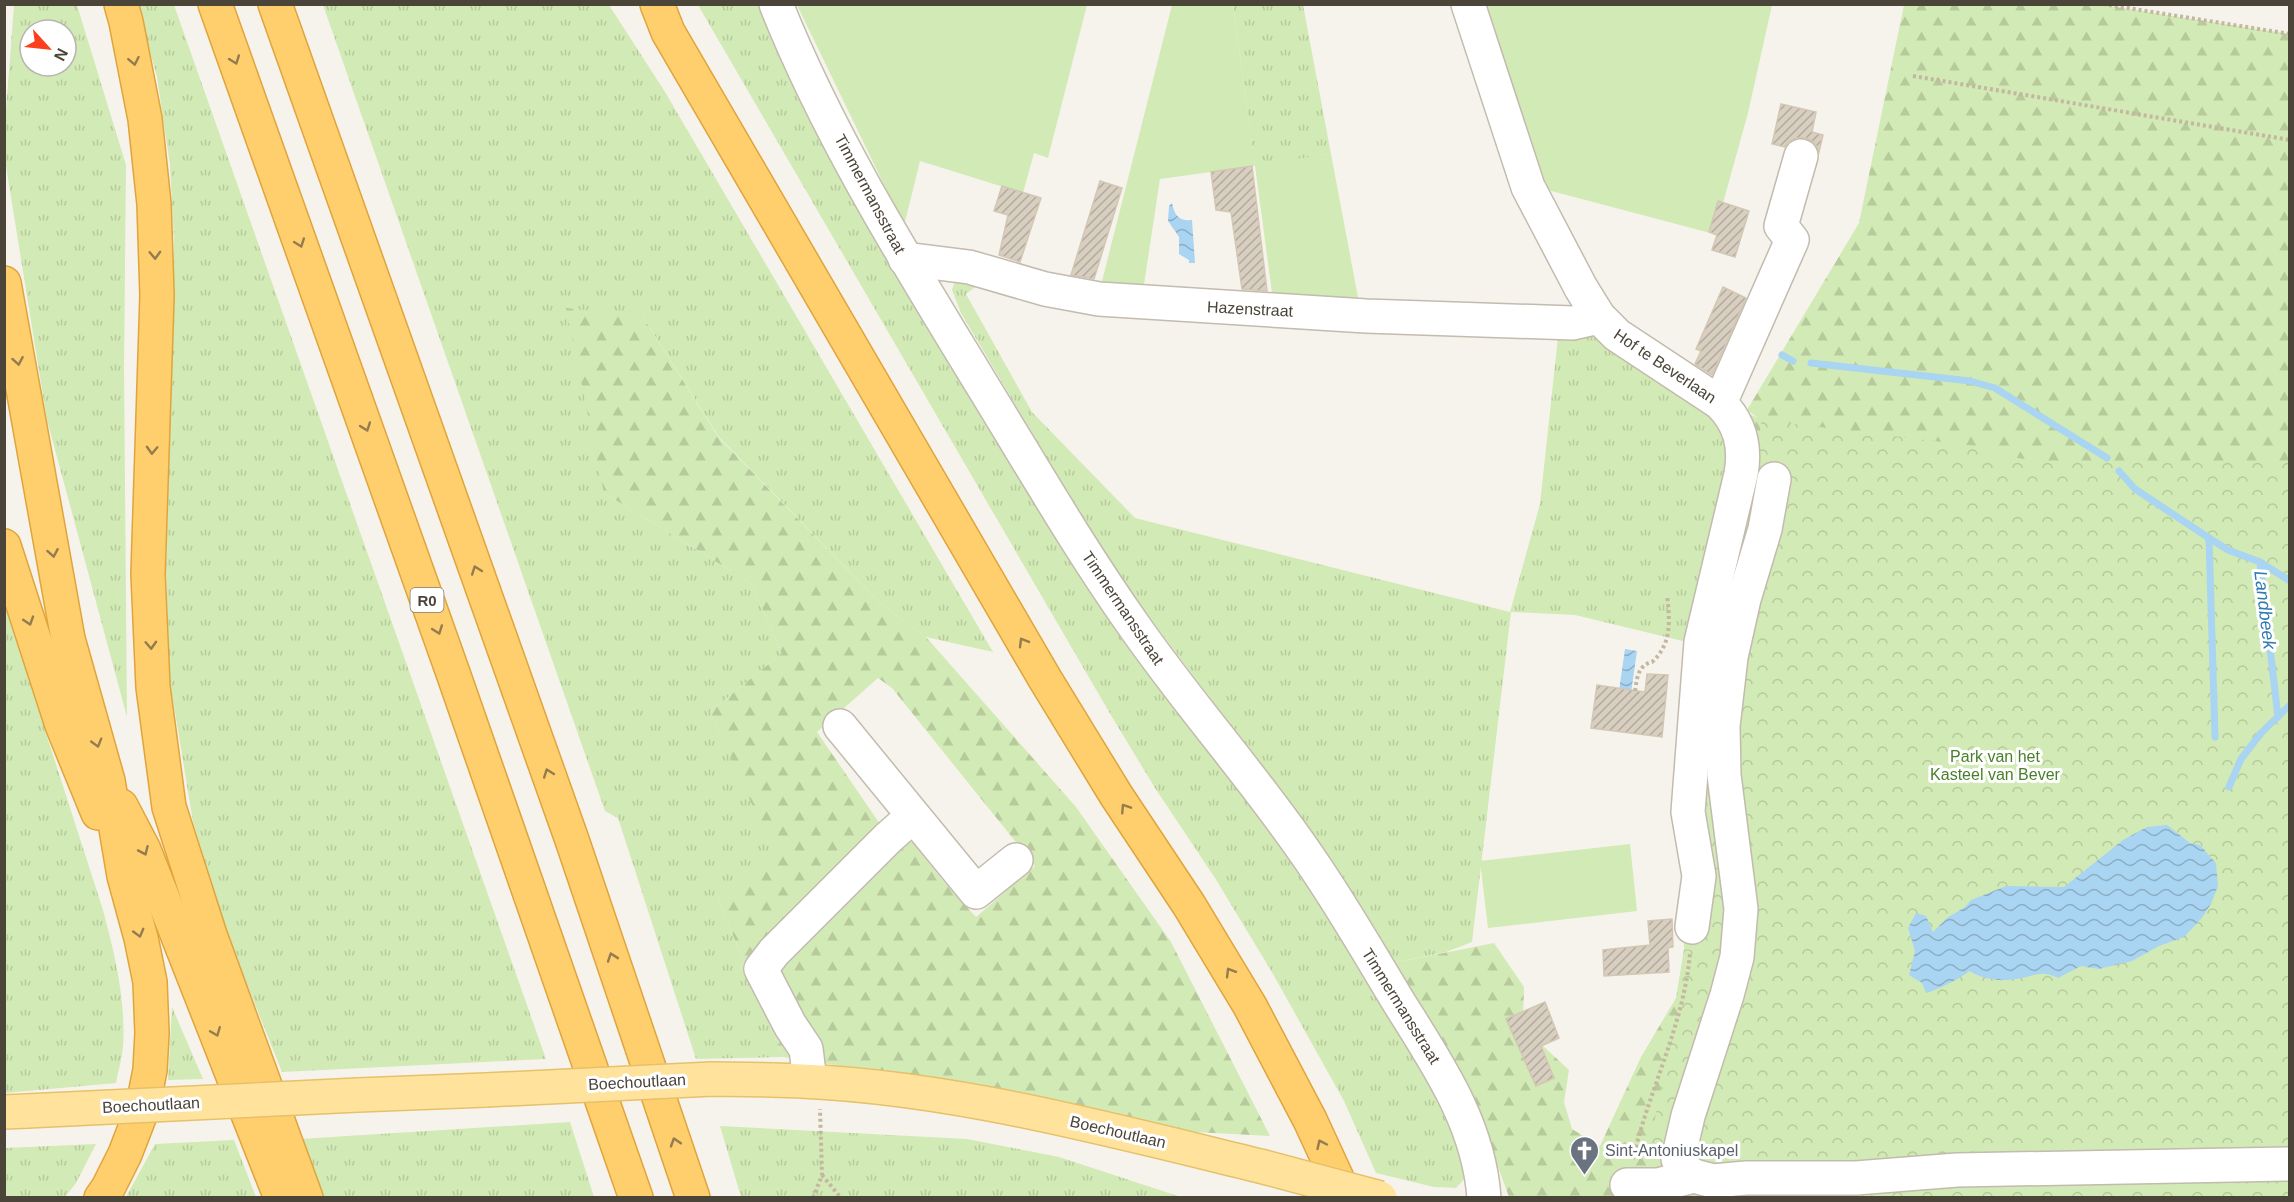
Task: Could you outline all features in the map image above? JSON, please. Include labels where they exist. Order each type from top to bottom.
[{"type":"highway","points":[[121,4],[145,120],[154,204],[157,296],[148,574],[153,687],[170,807],[210,935],[306,1197]]},
{"type":"highway","name":"R0","points":[[215,4],[636,1197]]},
{"type":"highway","points":[[275,4],[572,840],[693,1197]]},
{"type":"highway","points":[[644,4],[662,18],[1045,679],[1116,795],[1189,905],[1250,1006],[1310,1120],[1346,1197]]},
{"type":"highway","points":[[4,283],[68,639],[108,781],[124,876],[150,982],[152,1033],[150,1070],[142,1110],[125,1154],[101,1197]]},
{"type":"highway","points":[[4,546],[62,725],[124,876]]},
{"type":"highway","points":[[108,781],[144,850],[281,1197]]},
{"type":"main road","name":"Boechoutlaan","points":[[16,1111],[712,1079],[771,1080],[815,1094],[904,1089],[1029,1110],[1380,1197]]},
{"type":"street","name":"Timmermansstraat","points":[[776,4],[792,44],[824,109],[905,259],[1062,516],[1130,620],[1186,699],[1310,859],[1449,1084],[1474,1141],[1484,1197]]},
{"type":"street","name":"Hof te Beverlaan","points":[[1468,4],[1528,187],[1581,288],[1599,317],[1617,335],[1720,403],[1730,412],[1741,435],[1743,462],[1701,642],[1688,812],[1699,876],[1692,927]]},
{"type":"street","points":[[1720,403],[1792,240],[1781,226],[1801,156]]},
{"type":"street","name":"Hazenstraat","points":[[905,259],[969,267],[1068,294],[1146,303],[1366,316],[1573,323],[1599,317]]},
{"type":"street","points":[[1774,479],[1765,529],[1744,599],[1734,645],[1723,726],[1724,775],[1741,909],[1737,957],[1688,1116],[1678,1159],[1682,1168],[1694,1176],[1713,1181],[1746,1178],[1856,1178],[1957,1170],[2289,1164]]},
{"type":"street","points":[[840,726],[976,892],[1016,860]]},
{"type":"street","points":[[815,1094],[806,1049],[789,1025],[761,969],[774,952],[913,816]]},
{"type":"street","points":[[1627,1185],[1658,1185],[1694,1176]]},
{"type":"path","points":[[2103,4],[2289,34]]},
{"type":"path","points":[[1912,76],[2289,140]]},
{"type":"path","points":[[1635,691],[1642,667],[1645,663],[1652,662],[1665,647],[1669,612],[1667,595]]},
{"type":"path","points":[[1627,1185],[1637,1141],[1667,1056],[1688,974],[1692,927]]},
{"type":"path","points":[[813,1197],[822,1175],[815,1094]]},
{"type":"path","points":[[822,1175],[841,1197]]},
{"type":"green space","points":[[14,5],[77,5],[126,165],[124,369],[127,717],[47,420],[5,160],[5,123]]},
{"type":"green space","points":[[137,5],[174,5],[546,1059],[282,1072],[231,944],[193,822],[170,681],[166,569],[174,240],[170,165],[157,77]]},
{"type":"green space","points":[[323,5],[609,5],[665,92],[993,652],[926,637],[881,604],[719,437],[643,317],[604,493],[751,583],[782,653],[710,712],[776,855],[718,899],[783,1057],[696,1059],[618,818],[605,811]]},
{"type":"green space","points":[[698,5],[762,5],[1295,859],[1461,1134],[1465,1178],[1456,1188],[1434,1187],[1376,1173],[1344,1101],[1273,974],[1215,878],[1155,788],[1112,717]]},
{"type":"green space","points":[[797,5],[1087,5],[1048,158],[1034,153],[1023,193],[920,161],[904,226]]},
{"type":"green space","points":[[1172,5],[1233,5],[1255,165],[1331,154],[1360,308],[1273,300],[1255,166],[1160,179],[1143,291],[1100,289]]},
{"type":"green space","points":[[1233,5],[1303,5],[1331,154],[1255,166]]},
{"type":"green space","points":[[1483,5],[1772,5],[1748,113],[1723,203],[1718,202],[1709,231],[1714,234],[1544,189]]},
{"type":"green space","points":[[1904,5],[2103,5],[2289,34],[2289,777],[1775,963],[1684,949],[1680,829],[1745,412],[1758,418],[1747,410],[1859,223]]},
{"type":"green space","points":[[955,281],[983,281],[966,294],[1032,412],[1135,518],[1510,612],[1540,504],[1558,337],[1591,336],[1604,340],[1729,430],[1735,447],[1691,643],[1575,615],[1511,612],[1472,942],[1446,952],[1393,963],[1298,815],[1111,566],[961,313],[952,290]]},
{"type":"green space","points":[[566,308],[643,317],[719,438],[881,604],[926,637],[1076,807],[1171,942],[1270,1136],[1195,1132],[1005,1091],[783,1057],[718,899],[775,855],[710,712],[782,653],[751,583],[604,493]],"holes":[[[878,678],[892,688],[1035,866],[976,917],[943,881],[914,844],[878,821],[817,732]]]},
{"type":"green space","name":"Park van het Kasteel van Bever","points":[[1762,420],[1992,448],[1991,455],[2043,461],[2289,462],[2289,1197],[1730,1197],[1650,1141],[1681,998],[1676,998],[1684,949],[1693,950],[1702,912],[1699,743]]},
{"type":"green space","points":[[4,603],[112,944],[123,1012],[122,1052],[116,1083],[5,1093]]},
{"type":"green space","points":[[1630,844],[1637,911],[1488,928],[1480,861]]},
{"type":"green space","points":[[1494,943],[1524,987],[1523,1017],[1542,1045],[1569,1070],[1564,1102],[1572,1129],[1600,1146],[1641,1057],[1676,998],[1913,985],[2289,1197],[1509,1197],[1470,1090],[1393,963]]},
{"type":"green space","points":[[172,1007],[203,1079],[168,1080]]},
{"type":"green space","points":[[570,1122],[594,1197],[322,1197],[300,1139]]},
{"type":"green space","points":[[720,1126],[967,1139],[1059,1157],[1181,1197],[741,1197]]},
{"type":"green space","points":[[234,1140],[256,1197],[126,1197],[155,1144]]},
{"type":"green space","points":[[96,1144],[76,1183],[65,1197],[5,1197],[5,1148]]},
{"type":"water","points":[[1172,203],[1178,217],[1192,220],[1195,263],[1189,263],[1189,260],[1179,254],[1179,237],[1168,221],[1169,206]]},
{"type":"water","points":[[1625,649],[1637,651],[1631,693],[1619,691]]},
{"type":"water","points":[[2167,825],[2190,843],[2200,845],[2216,863],[2218,886],[2211,904],[2184,937],[2159,946],[2132,961],[2099,969],[2081,966],[2058,978],[2052,975],[2037,974],[2010,980],[1998,980],[1969,971],[1949,984],[1926,993],[1922,983],[1909,975],[1915,951],[1908,928],[1916,913],[1926,916],[1933,932],[1971,900],[2006,886],[2064,887],[2123,840],[2147,827]]},
{"type":"building","points":[[1781,104],[1816,112],[1812,132],[1823,135],[1819,152],[1815,143],[1806,138],[1796,138],[1788,142],[1785,147],[1772,144]]},
{"type":"building","points":[[1252,166],[1267,291],[1242,289],[1231,212],[1216,210],[1211,172]]},
{"type":"building","points":[[1100,181],[1122,188],[1094,279],[1071,275]]},
{"type":"building","points":[[1002,186],[1041,198],[1020,262],[999,255],[1008,215],[994,211]]},
{"type":"building","points":[[1718,201],[1749,211],[1735,257],[1712,250],[1717,235],[1709,232]]},
{"type":"building","points":[[1723,287],[1746,298],[1712,375],[1695,364],[1701,351],[1696,349]]},
{"type":"building","points":[[1647,674],[1668,675],[1662,737],[1591,728],[1597,685],[1645,692]]},
{"type":"building","points":[[1672,919],[1673,947],[1668,948],[1669,972],[1604,976],[1603,950],[1650,945],[1648,921]]},
{"type":"building","points":[[1545,1002],[1559,1038],[1541,1046],[1554,1078],[1536,1086],[1506,1019]]},
{"type":"waterway","points":[[1782,355],[1793,361]]},
{"type":"waterway","name":"Landbeek","points":[[1811,363],[1970,381],[1995,388],[2107,458]]},
{"type":"waterway","name":"Landbeek","points":[[2119,471],[2135,489],[2209,538],[2228,550],[2260,562],[2290,581]]},
{"type":"waterway","points":[[2209,538],[2215,737]]},
{"type":"waterway","name":"Landbeek","points":[[2260,562],[2278,717]]},
{"type":"waterway","points":[[2229,787],[2241,759],[2261,733],[2290,705]]},
{"type":"place","name":"Sint-Antoniuskapel","points":[[1584,1176]]}]
